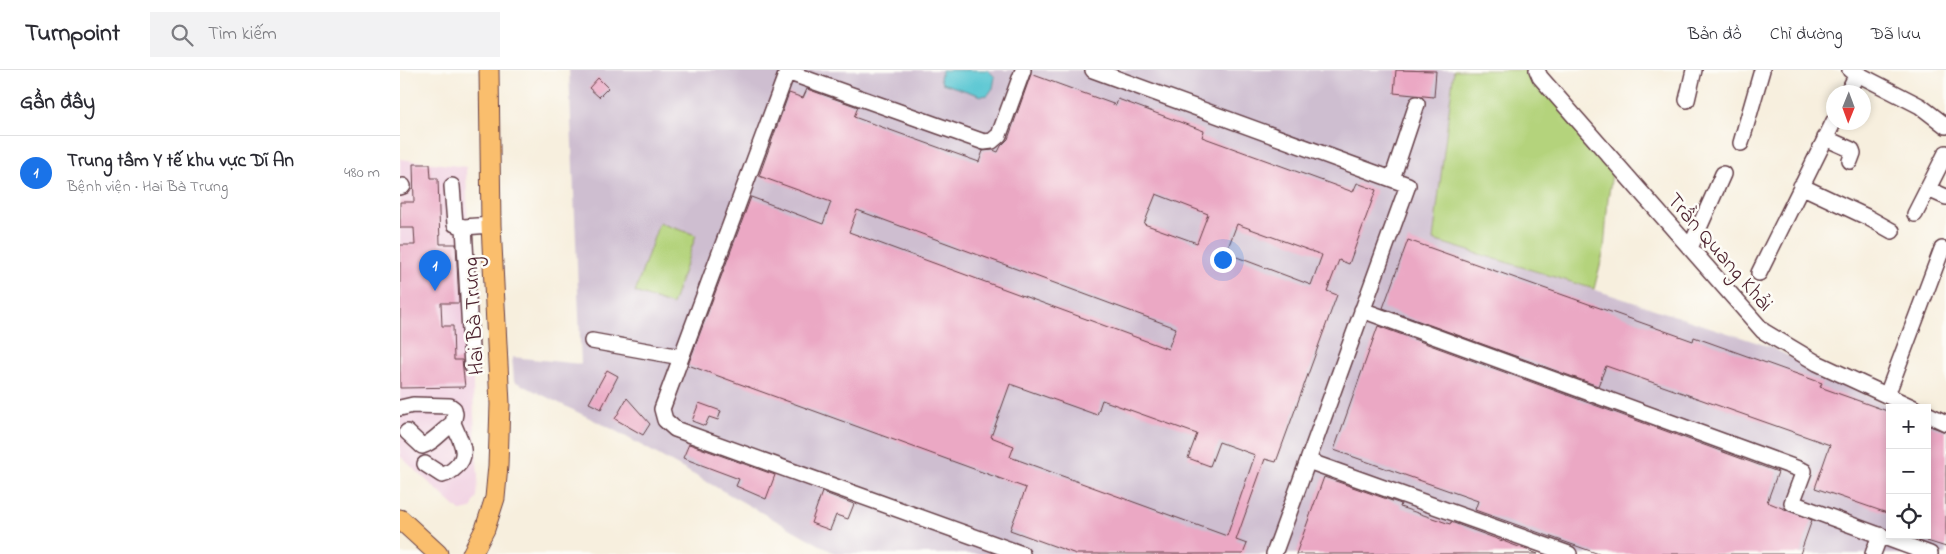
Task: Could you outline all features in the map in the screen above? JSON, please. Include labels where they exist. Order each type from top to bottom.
[{"type":"main road","name":"Hai Bà Trưng","points":[[472,554],[485,529],[495,498],[498,466],[500,404],[491,226],[489,70]]},
{"type":"main road","points":[[400,519],[438,554]]},
{"type":"street","points":[[1022,554],[671,427],[665,420],[662,409],[787,72],[984,142],[992,141],[999,135],[1023,70]]},
{"type":"street","points":[[1093,70],[1408,185],[1274,554]]},
{"type":"street","name":"Trần Quang Khải","points":[[1537,70],[1540,77],[1763,331],[1817,363],[1905,404]]},
{"type":"street","points":[[1687,100],[1694,70]]},
{"type":"street","points":[[1741,143],[1762,70]]},
{"type":"street","points":[[1850,85],[1854,72],[1920,106],[1946,126]]},
{"type":"street","points":[[1392,179],[1417,104]]},
{"type":"street","points":[[1758,273],[1829,130]]},
{"type":"street","points":[[1825,138],[1852,150],[1853,153],[1850,161]]},
{"type":"street","points":[[1915,214],[1946,152]]},
{"type":"street","points":[[1690,248],[1723,174]]},
{"type":"street","points":[[452,186],[454,222],[458,226],[464,227],[491,226]]},
{"type":"street","points":[[1801,186],[1892,231]]},
{"type":"street","points":[[1928,189],[1946,197]]},
{"type":"street","points":[[464,227],[472,366]]},
{"type":"street","points":[[1886,395],[1942,249]]},
{"type":"street","points":[[1362,310],[1804,471],[1792,503],[1930,554]]},
{"type":"street","points":[[592,341],[681,357]]},
{"type":"street","points":[[400,408],[413,405],[450,406],[454,409],[453,423],[464,454],[462,461],[448,474],[442,476],[425,464]]},
{"type":"street","points":[[1931,416],[1946,422]]},
{"type":"street","points":[[402,434],[422,446],[453,423]]},
{"type":"street","points":[[1308,461],[1569,554]]},
{"type":"street","points":[[1873,554],[1880,535]]},
{"type":"shaded area","points":[[569,70],[1454,70],[1433,240],[1771,347],[1843,385],[1886,404],[1886,539],[1931,539],[1931,421],[1946,427],[1946,554],[836,554],[612,429],[514,381],[512,357],[581,364]]},
{"type":"shaded area","points":[[400,159],[466,167],[474,415],[478,477],[477,496],[471,509],[460,511],[400,456]]},
{"type":"green space","points":[[1454,70],[1529,70],[1613,168],[1608,199],[1604,250],[1594,289],[1433,240]]},
{"type":"green space","points":[[659,223],[696,235],[672,305],[635,292]]},
{"type":"water","points":[[942,70],[988,70],[995,77],[993,88],[988,95],[982,96],[942,83],[940,78]]},
{"type":"building","points":[[1396,70],[1436,71],[1434,97],[1394,93]]},
{"type":"building","points":[[1031,74],[1116,105],[1118,99],[1204,131],[1202,137],[1353,192],[1357,183],[1376,190],[1349,264],[1339,260],[1327,291],[1337,295],[1276,462],[1265,459],[1236,540],[1247,544],[1243,554],[1076,554],[1010,530],[1026,488],[688,365],[751,197],[823,224],[831,202],[759,176],[789,93],[803,98],[807,89],[858,107],[854,117],[979,162],[983,151],[993,150],[998,152],[1008,139]],"holes":[[[1156,194],[1208,214],[1197,243],[1144,224]],[[857,210],[1176,328],[1168,349],[849,232]],[[1237,224],[1322,255],[1311,285],[1226,253]],[[1010,384],[1097,415],[1102,400],[1197,434],[1188,458],[1210,466],[1219,442],[1255,455],[1227,536],[1010,457],[1014,446],[991,437]]]},
{"type":"building","points":[[598,78],[608,88],[599,97],[589,88]]},
{"type":"building","points":[[413,164],[430,164],[431,178],[438,178],[440,244],[456,244],[459,303],[441,303],[442,326],[453,326],[454,360],[462,360],[465,387],[400,388],[400,245],[415,245],[414,228],[400,228],[400,202],[414,202]]},
{"type":"building","points":[[1408,240],[1693,341],[1694,337],[1822,383],[1820,387],[1886,411],[1886,513],[1815,488],[1830,445],[1606,366],[1598,386],[1383,308]]},
{"type":"building","points":[[1378,326],[1778,472],[1767,502],[1812,520],[1800,554],[1599,554],[1475,510],[1478,501],[1334,450]]},
{"type":"building","points":[[607,370],[618,376],[601,409],[589,403]]},
{"type":"building","points":[[627,398],[650,424],[643,435],[615,419]]},
{"type":"building","points":[[699,403],[721,411],[718,420],[709,417],[705,426],[692,421]]},
{"type":"building","points":[[1931,426],[1946,432],[1946,547],[1927,541],[1927,539],[1931,539]]},
{"type":"building","points":[[689,444],[775,475],[766,499],[736,486],[739,479],[683,458]]},
{"type":"building","points":[[1324,477],[1401,504],[1400,507],[1450,524],[1451,522],[1538,554],[1296,554]]},
{"type":"building","points":[[822,492],[854,504],[848,519],[836,515],[830,530],[811,523]]},
{"type":"place","name":"Trung tâm Y tế khu vực Dĩ An","points":[[435,291]]}]
